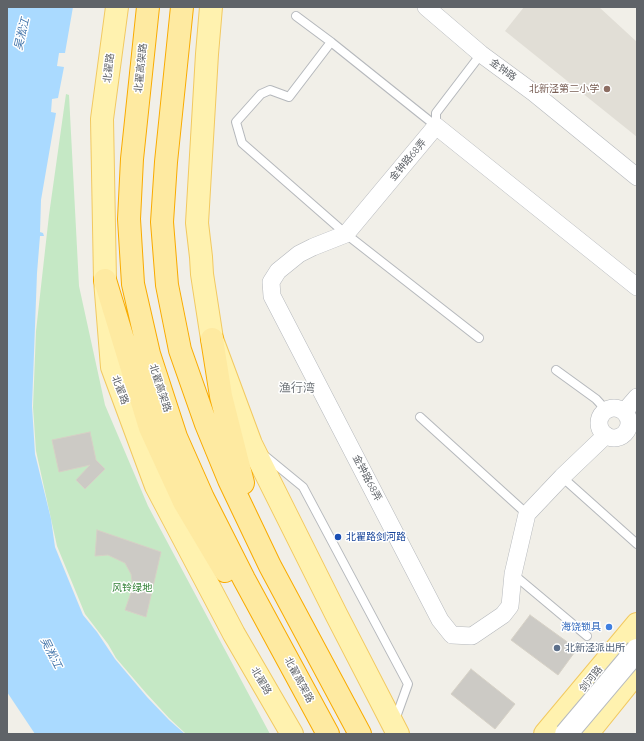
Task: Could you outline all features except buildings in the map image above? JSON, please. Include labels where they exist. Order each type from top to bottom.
[{"type":"highway","name":"北翟高架路","points":[[148,7],[132,159],[129,219],[133,284],[149,354],[176,437],[203,498],[244,579],[328,734]]},
{"type":"highway","points":[[182,7],[166,162],[162,222],[166,285],[180,350],[206,424],[229,480],[270,566],[360,734]]},
{"type":"highway","points":[[105,280],[150,428],[184,502],[232,583],[281,646]]},
{"type":"highway","points":[[212,339],[221,396],[240,474],[270,566]]},
{"type":"main road","name":"北翟路","points":[[117,7],[102,119],[105,280],[112,367],[156,486],[234,634],[292,734]]},
{"type":"main road","points":[[211,7],[197,223],[202,274],[212,339],[251,444],[336,614],[396,729]]},
{"type":"main road","name":"剑河路","points":[[545,734],[637,624]]},
{"type":"main road","points":[[566,734],[637,650]]},
{"type":"main road","points":[[587,734],[637,672]]},
{"type":"street","name":"金钟路","points":[[426,7],[481,54],[534,93],[637,177]]},
{"type":"street","name":"金钟路68弄","points":[[436,126],[346,234],[299,254],[278,271],[271,282],[272,296],[440,620],[452,635],[472,636],[503,615],[510,606],[513,574],[527,514]]},
{"type":"street","points":[[436,126],[637,287]]},
{"type":"street","points":[[624,412],[637,397]]},
{"type":"street","points":[[612,409],[617,409],[624,412],[628,418],[632,434],[612,438],[603,433],[600,429],[600,419],[603,414],[612,409]]},
{"type":"street","points":[[527,514],[606,435]]},
{"type":"lane","points":[[296,16],[436,126]]},
{"type":"lane","points":[[330,42],[289,97],[270,90],[261,94],[236,122],[242,143],[346,234],[479,338]]},
{"type":"lane","name":"金钟路68弄","points":[[436,126],[436,112],[481,54]]},
{"type":"lane","points":[[556,370],[596,399],[607,411]]},
{"type":"lane","points":[[420,417],[527,514]]},
{"type":"lane","points":[[251,444],[303,486],[408,684],[396,729]]},
{"type":"lane","points":[[562,478],[637,544]]},
{"type":"lane","points":[[513,574],[587,636]]},
{"type":"shaded area","name":"北新泾第二小学","points":[[524,7],[599,7],[637,42],[637,137],[505,31]]},
{"type":"green space","name":"风铃绿地","points":[[66,94],[69,95],[79,286],[105,405],[148,506],[270,734],[186,734],[169,718],[116,658],[108,644],[85,614],[57,546],[36,451],[33,407],[36,331],[49,215]]},
{"type":"water","name":"吴淞江","points":[[7,7],[73,7],[65,53],[59,53],[57,66],[64,67],[58,98],[52,99],[51,112],[56,113],[41,200],[40,232],[43,233],[44,236],[40,236],[37,273],[32,406],[35,454],[51,519],[55,547],[83,615],[97,632],[115,659],[147,697],[185,734],[35,734],[7,692]]},
{"type":"place","name":"北新泾第二小学","points":[[607,89]]},
{"type":"place","name":"北翟路剑河路","points":[[338,537]]},
{"type":"place","name":"海饶锁具","points":[[609,627]]},
{"type":"place","name":"北新泾派出所","points":[[557,648]]},
{"type":"district","name":"渔行湾","points":[[297,388]]}]
